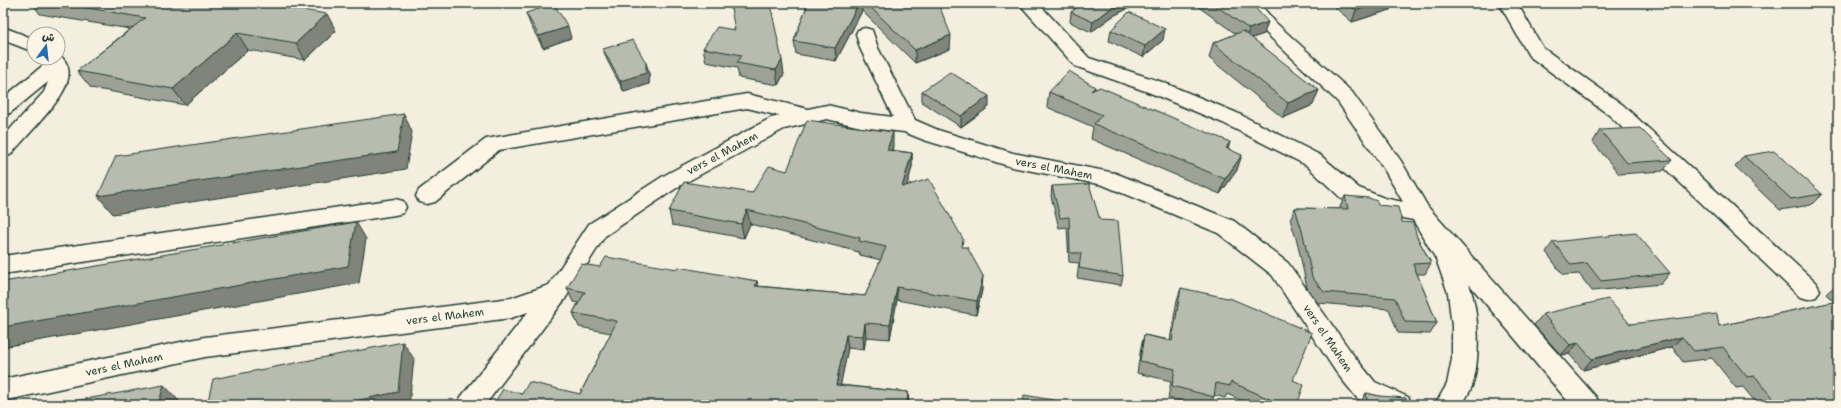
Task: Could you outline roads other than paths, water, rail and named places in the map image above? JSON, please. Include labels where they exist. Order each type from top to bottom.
[{"type":"street","points":[[1249,3],[1270,27],[1306,58],[1345,97],[1393,166],[1447,258],[1460,293],[1464,326],[1465,359],[1459,386],[1448,405]]},
{"type":"street","points":[[1508,3],[1536,52],[1616,110],[1808,290]]},
{"type":"street","points":[[1030,5],[1082,62],[1155,87],[1230,118],[1313,160],[1351,194],[1381,206],[1421,213],[1587,405]]},
{"type":"street","points":[[3,33],[26,43]]},
{"type":"street","points":[[865,34],[869,48],[907,125]]},
{"type":"street","points":[[3,108],[49,66]]},
{"type":"street","points":[[3,150],[53,94],[59,78],[56,66]]},
{"type":"street","points":[[427,196],[493,144],[747,101],[809,116]]},
{"type":"street","name":"vers el Mahem","points":[[3,390],[205,348],[511,308],[557,292],[598,230],[673,180],[778,123],[827,112],[861,120],[907,125],[931,136],[1012,160],[1107,178],[1226,227],[1280,269],[1345,364],[1366,390],[1399,405]]},
{"type":"street","points":[[3,265],[395,207]]},
{"type":"street","points":[[470,405],[557,292]]}]
